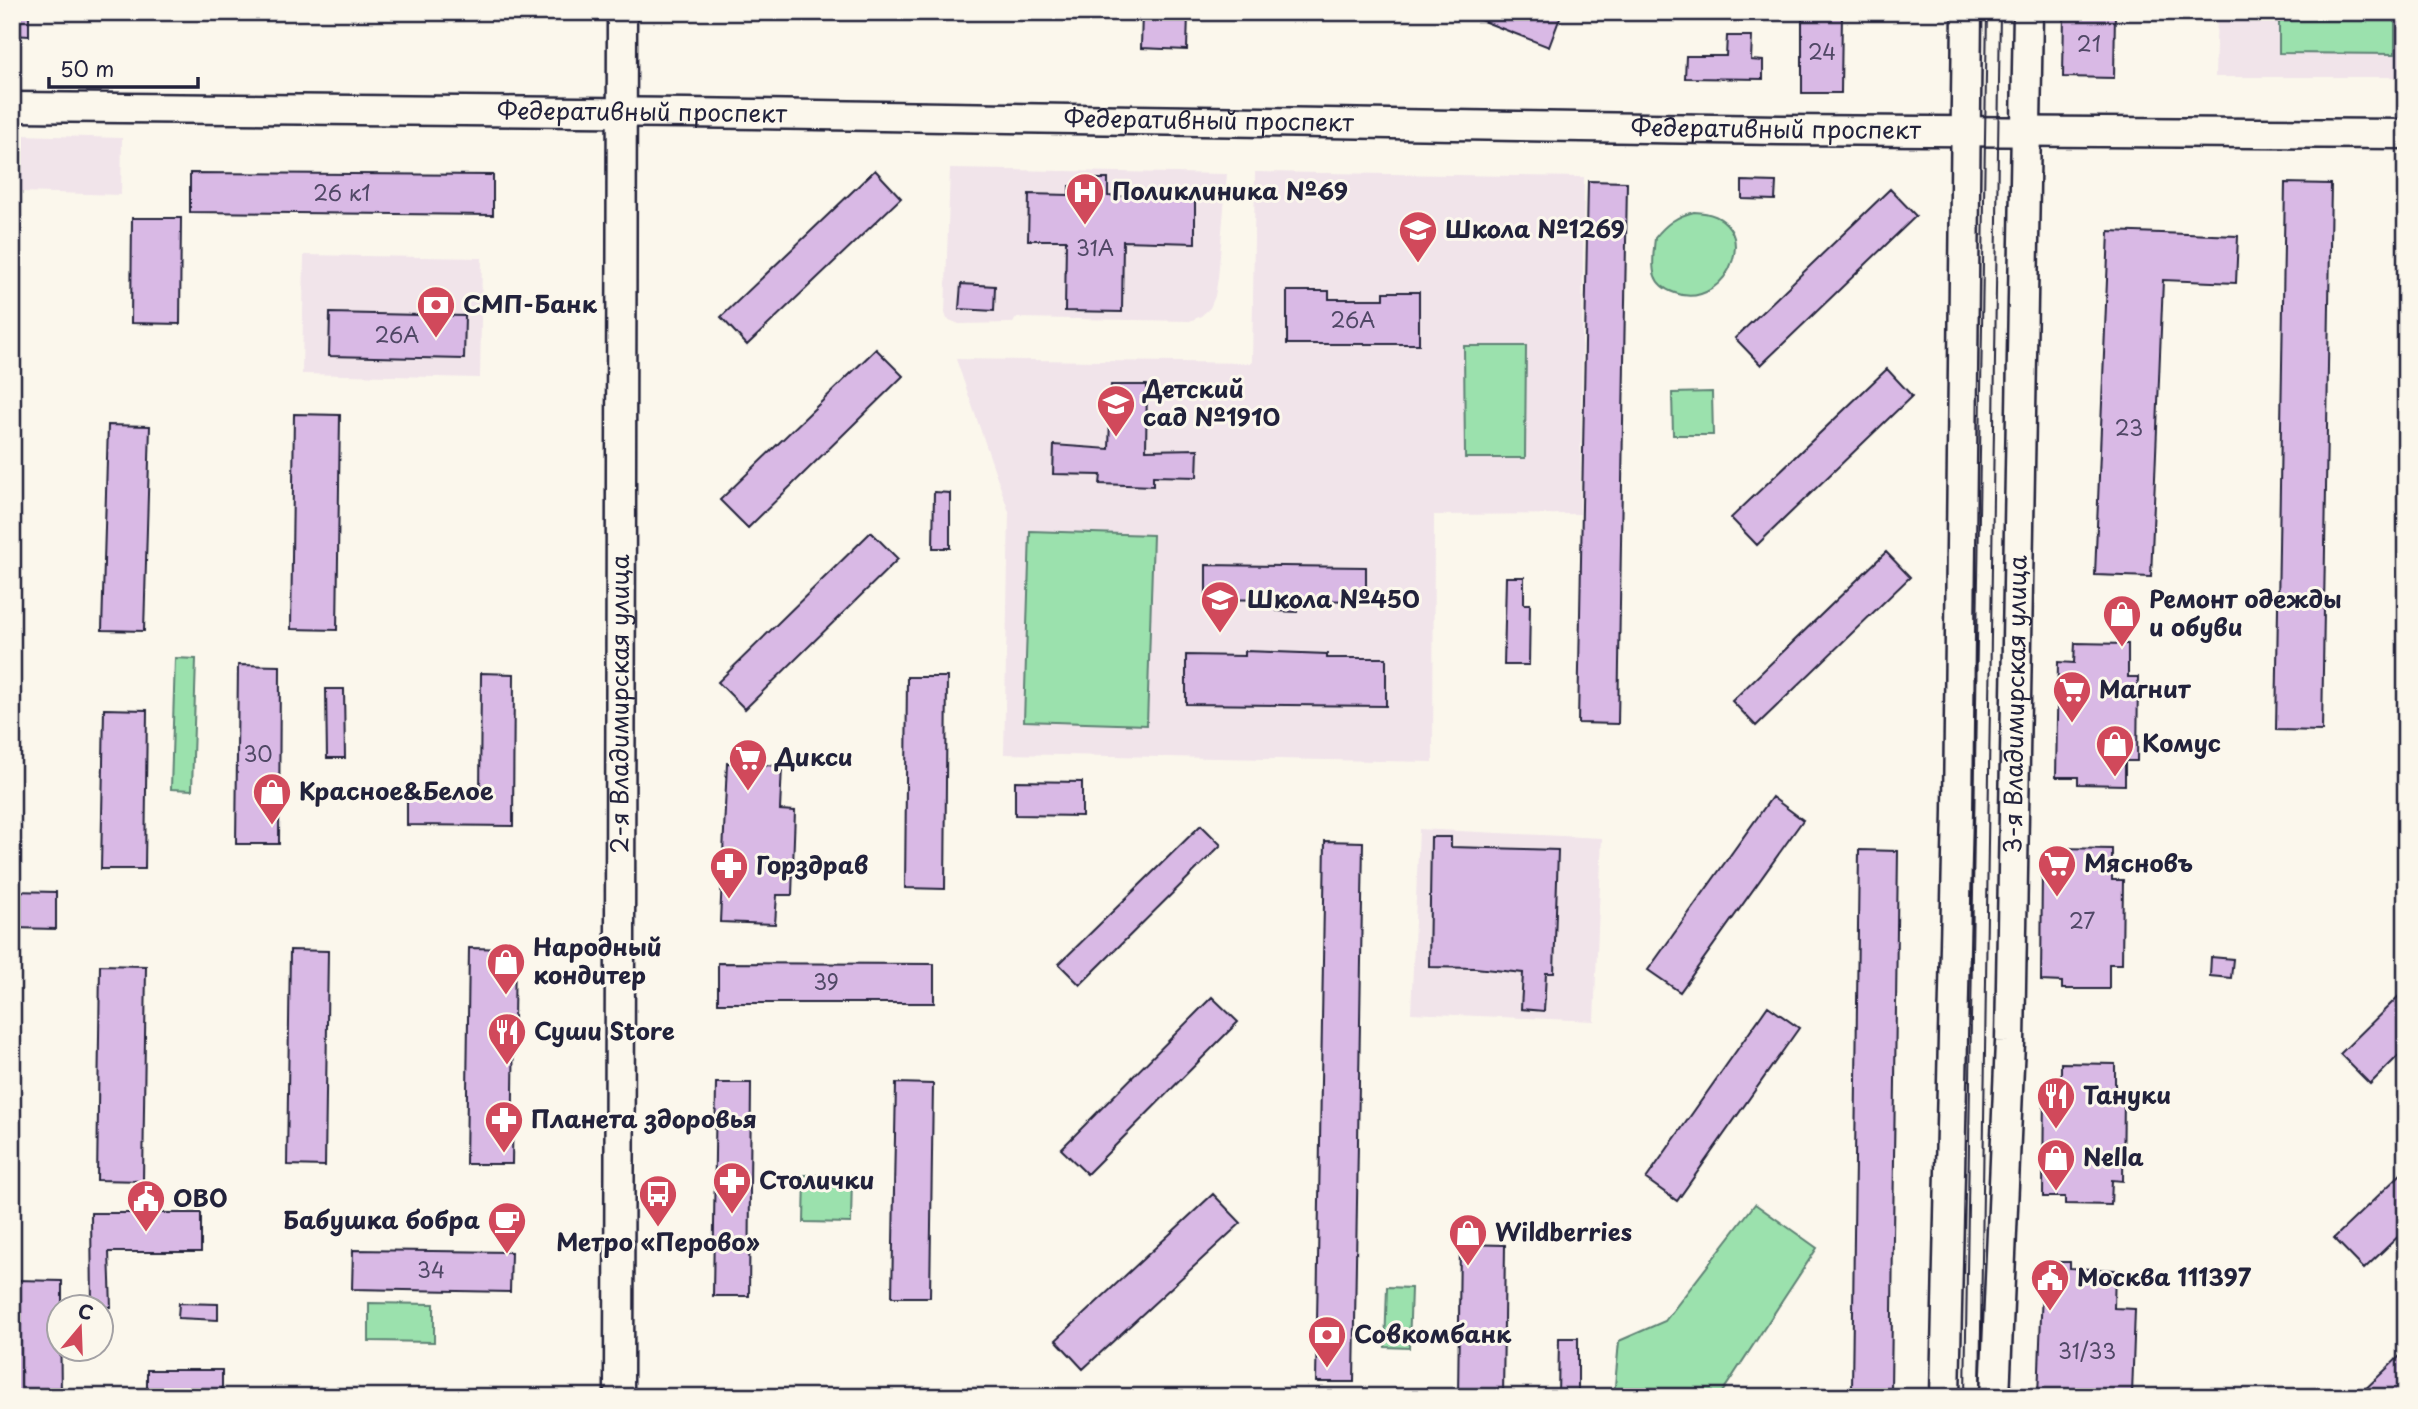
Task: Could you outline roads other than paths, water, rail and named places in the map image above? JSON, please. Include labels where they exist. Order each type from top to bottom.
[{"type":"street","name":"2-я Владимирская улица","points":[[619,1397],[622,12]]},
{"type":"street","points":[[1945,1397],[1958,811],[1967,12]]},
{"type":"street","name":"3-я Владимирская улица","points":[[1995,1397],[2010,1028],[2028,12]]},
{"type":"street","name":"Федеративный проспект","points":[[12,107],[2406,135]]},
{"type":"tram line","points":[[1965,1397],[1987,12]]},
{"type":"tram line","points":[[1980,1397],[2000,12]]},
{"type":"place","name":"Поликлиника №69","points":[[1085,226]]},
{"type":"place","name":"Школа №1269","points":[[1418,264]]},
{"type":"place","name":"СМП-Банк","points":[[436,339]]},
{"type":"place","name":"Детский сад №1910","points":[[1116,438]]},
{"type":"place","name":"Школа №450","points":[[1220,634]]},
{"type":"place","name":"Ремонт одежды и обуви","points":[[2122,648]]},
{"type":"place","name":"Магнит","points":[[2072,724]]},
{"type":"place","name":"Комус","points":[[2115,778]]},
{"type":"place","name":"Дикси","points":[[748,792]]},
{"type":"place","name":"Красное&Белое","points":[[272,826]]},
{"type":"place","name":"Мясновъ","points":[[2057,898]]},
{"type":"place","name":"Горздрав","points":[[729,900]]},
{"type":"place","name":"Народный кондитер","points":[[506,996]]},
{"type":"place","name":"Суши Store","points":[[507,1066]]},
{"type":"place","name":"Тануки","points":[[2056,1130]]},
{"type":"place","name":"Планета здоровья","points":[[504,1154]]},
{"type":"place","name":"Nella","points":[[2056,1192]]},
{"type":"place","name":"Столички","points":[[732,1215]]},
{"type":"place","name":"Метро «Перово»","points":[[658,1228]]},
{"type":"place","name":"ОВО","points":[[146,1233]]},
{"type":"place","name":"Бабушка бобра","points":[[507,1255]]},
{"type":"place","name":"Wildberries","points":[[1468,1267]]},
{"type":"place","name":"Москва 111397","points":[[2050,1312]]},
{"type":"place","name":"Совкомбанк","points":[[1327,1369]]}]
